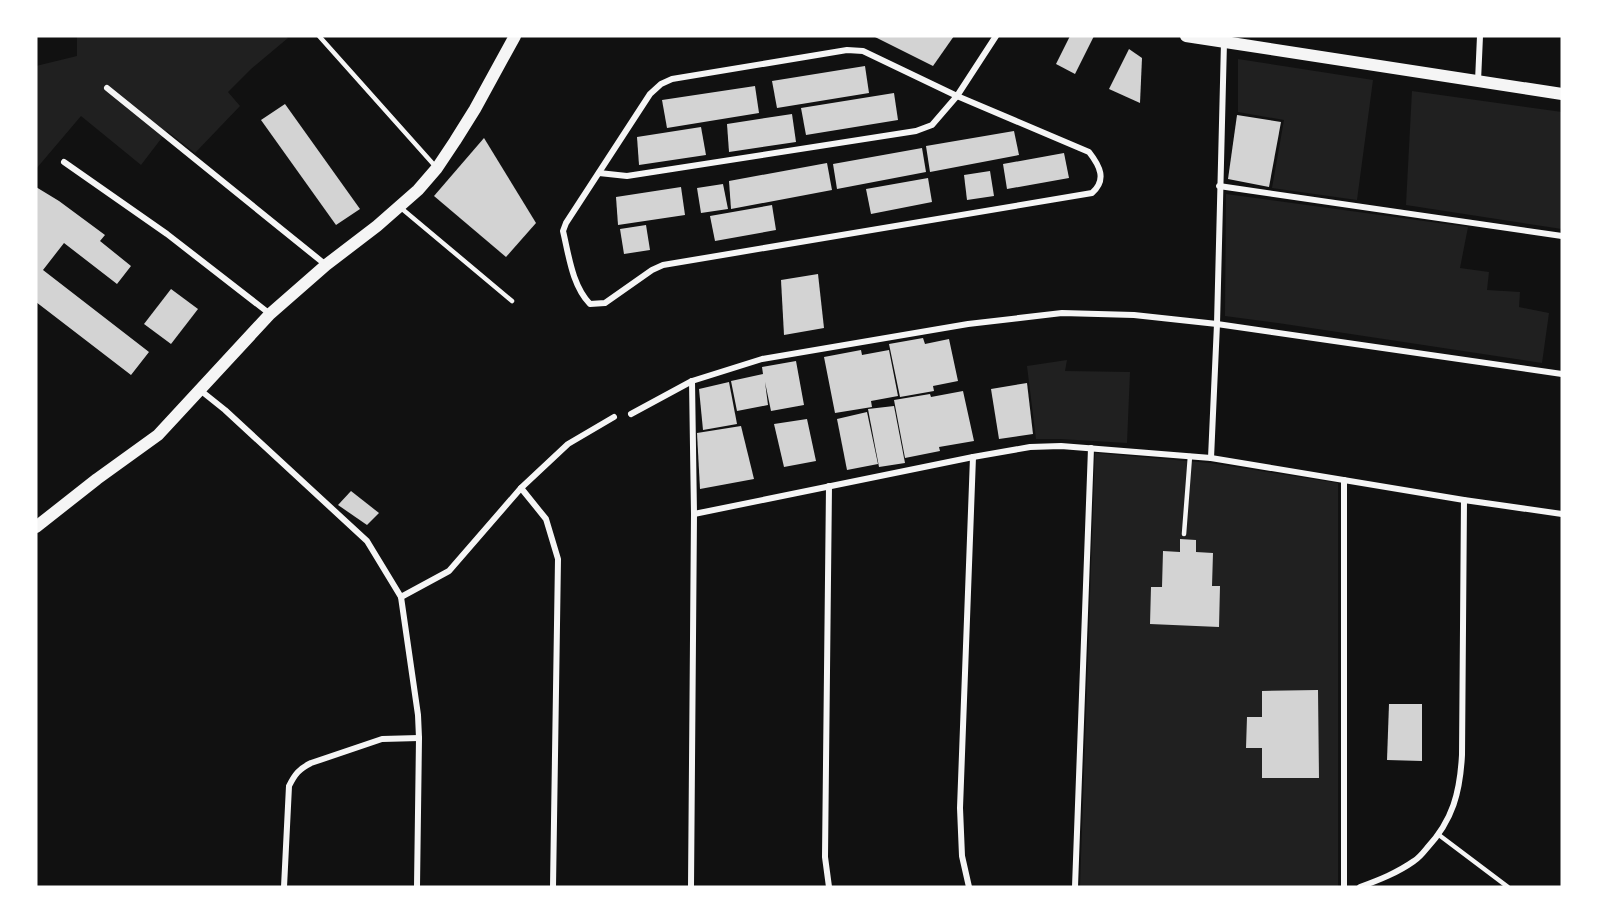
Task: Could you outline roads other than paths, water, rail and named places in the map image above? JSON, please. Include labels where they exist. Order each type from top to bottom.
[{"type":"main road","points":[[36,527],[158,435],[270,314],[418,190],[437,168],[475,109],[514,36]]},
{"type":"main road","points":[[1186,36],[1562,94]]},
{"type":"street","points":[[599,173],[627,176],[916,131],[932,125],[957,96],[996,36]]},
{"type":"street","points":[[1478,81],[1480,36]]},
{"type":"street","points":[[1211,458],[1217,324],[1224,42]]},
{"type":"street","points":[[847,50],[863,51],[957,96],[1089,152],[1098,163],[1101,179],[1098,188],[1092,193],[663,265],[652,270],[605,303],[590,304],[582,296],[577,286],[563,231],[650,94],[661,84],[672,79],[847,50]]},
{"type":"street","points":[[107,88],[326,265]]},
{"type":"street","points":[[63,162],[167,234],[270,314]]},
{"type":"street","points":[[1219,186],[1562,236]]},
{"type":"street","points":[[632,414],[692,381],[762,359],[968,324],[1062,313],[1134,315],[1217,324],[1562,374]]},
{"type":"street","points":[[691,887],[694,513],[692,381]]},
{"type":"street","points":[[200,389],[367,541],[400,597],[419,738],[417,887]]},
{"type":"street","points":[[400,597],[449,571],[521,488],[568,444],[614,417]]},
{"type":"street","points":[[694,513],[973,457],[1030,447],[1061,446],[1211,458],[1562,514]]},
{"type":"street","points":[[1075,887],[1091,448]]},
{"type":"street","points":[[969,887],[962,856],[960,808],[973,457]]},
{"type":"street","points":[[1344,480],[1344,887]]},
{"type":"street","points":[[829,486],[825,857],[829,887]]},
{"type":"street","points":[[521,488],[546,519],[558,559],[553,887]]},
{"type":"street","points":[[1360,887],[1389,877],[1417,860],[1439,835],[1454,806],[1460,780],[1464,500]]},
{"type":"street","points":[[284,887],[289,786],[300,768],[382,739],[419,738]]},
{"type":"lane","points":[[319,36],[437,168]]},
{"type":"lane","points":[[399,206],[512,301]]},
{"type":"lane","points":[[1184,534],[1190,456]]},
{"type":"lane","points":[[1439,835],[1508,887]]}]
